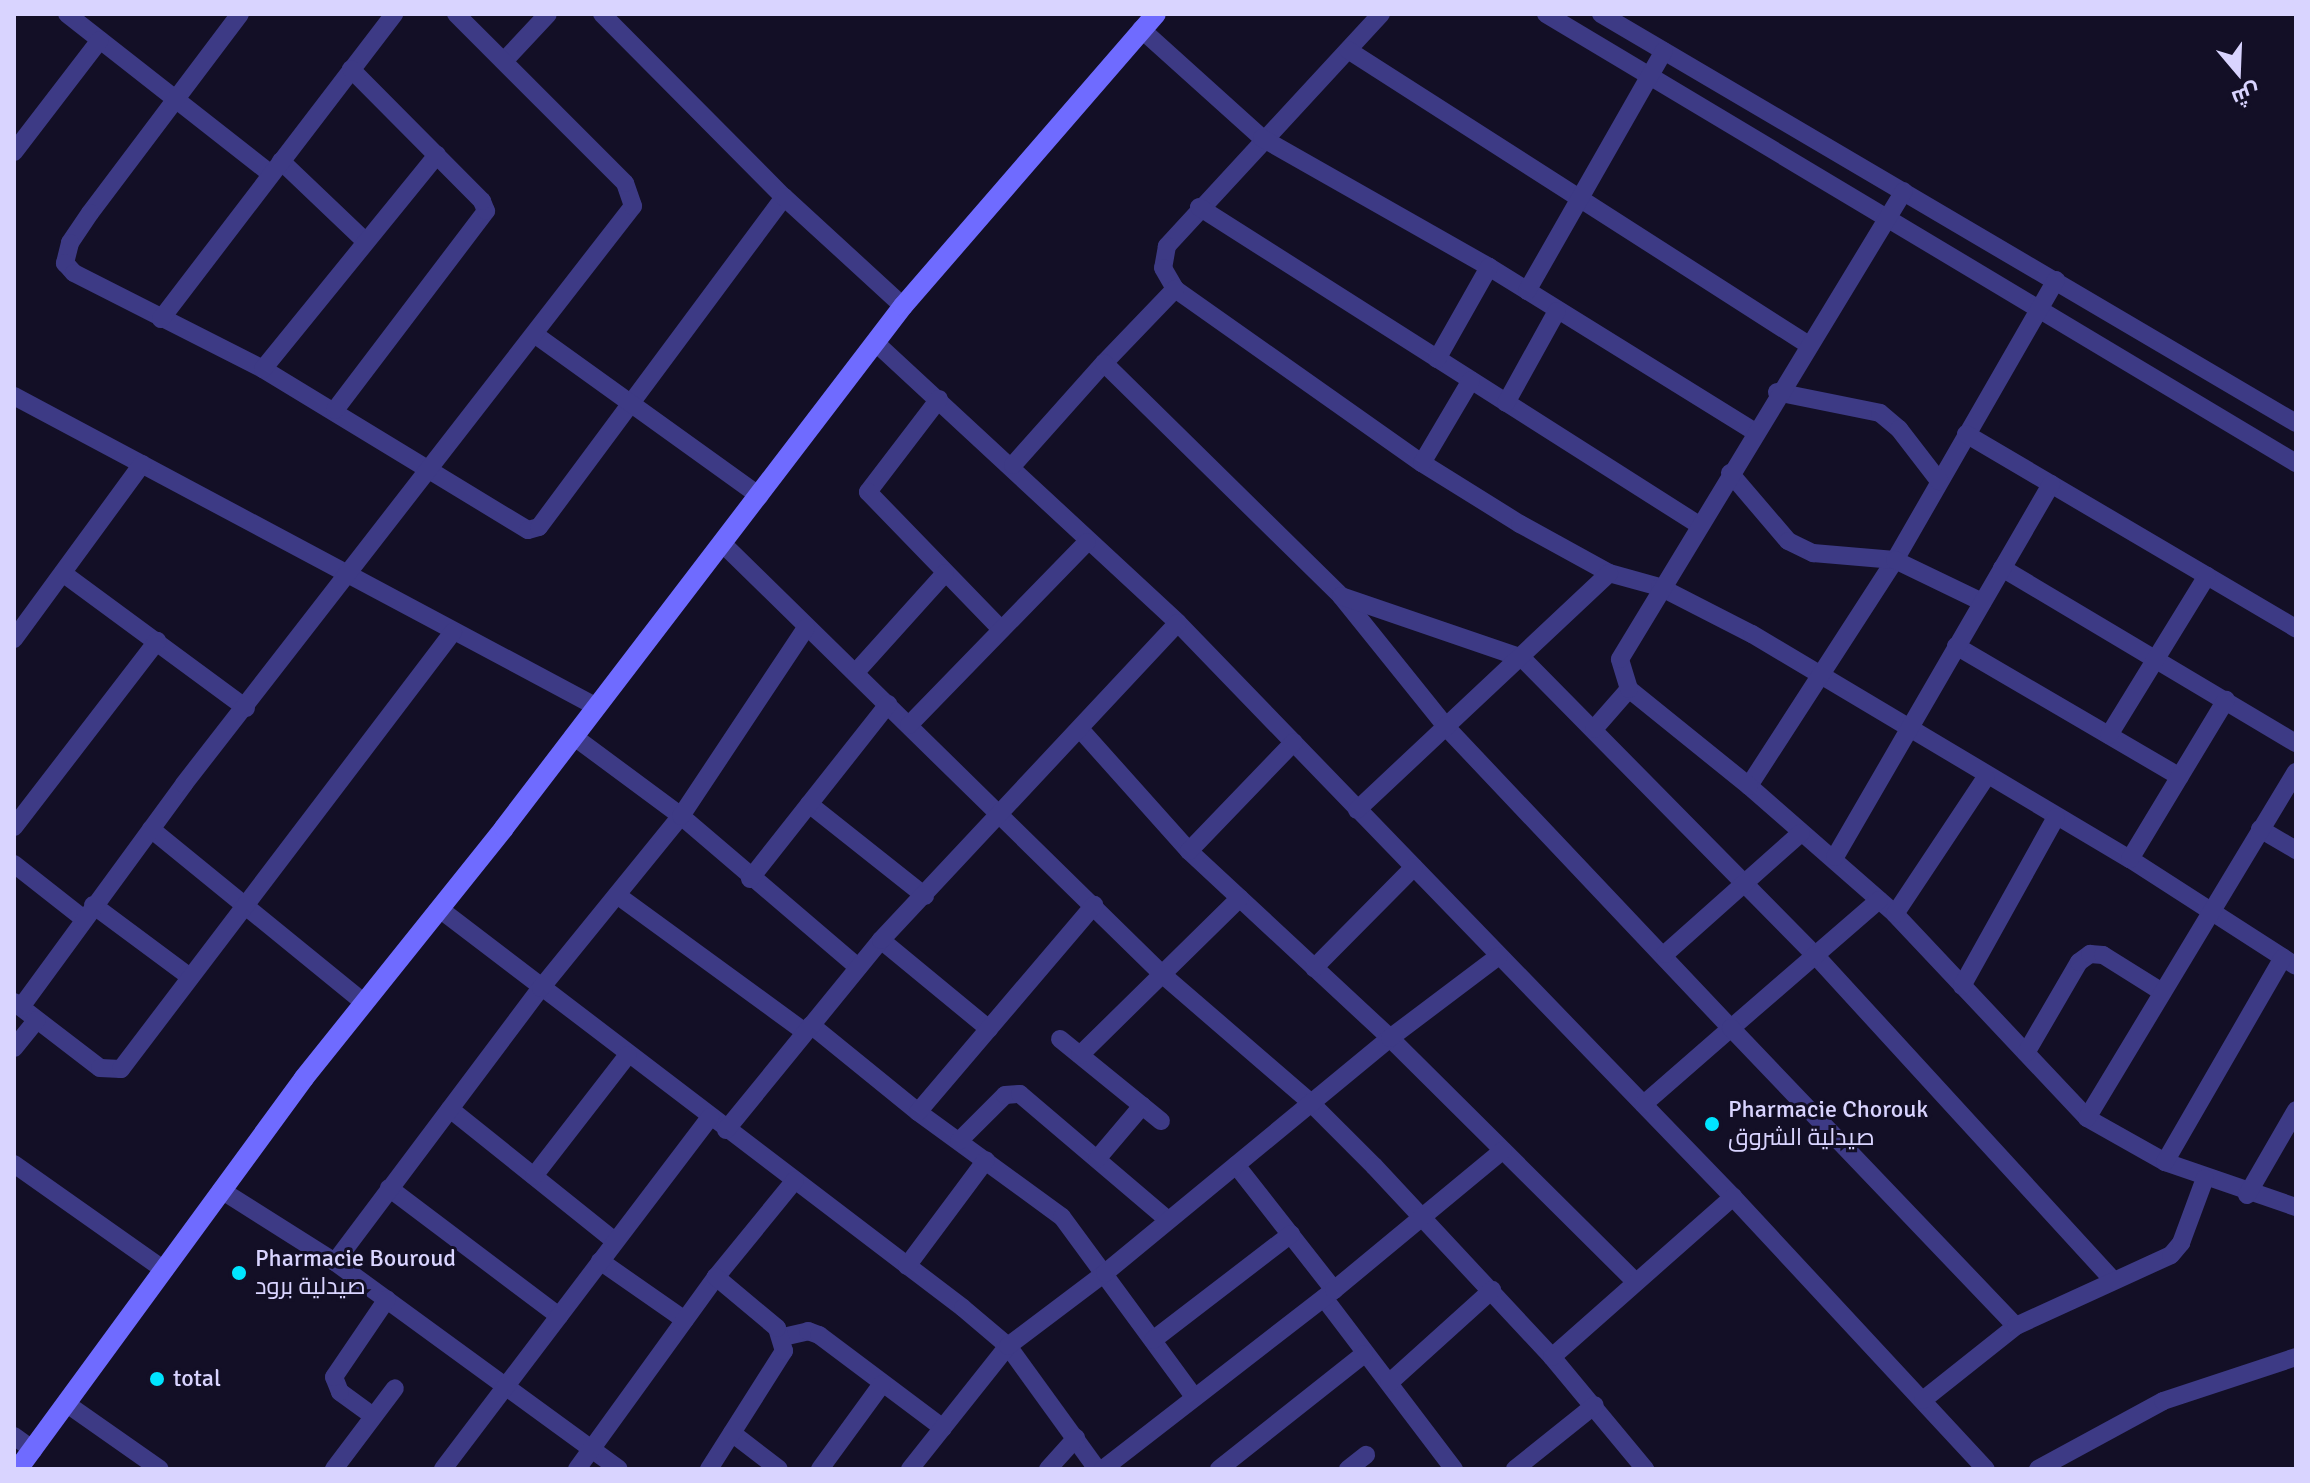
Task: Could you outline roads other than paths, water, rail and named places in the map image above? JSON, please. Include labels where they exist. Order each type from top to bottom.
[{"type":"main road","points":[[18,1469],[221,1190],[364,1003],[441,910],[595,706],[877,344],[903,306],[1148,22]]},
{"type":"street","points":[[67,14],[175,97],[276,167],[366,242]]},
{"type":"street","points":[[240,14],[175,97],[70,243],[64,259],[74,273],[263,369],[535,530],[784,197]]},
{"type":"street","points":[[161,319],[394,14]]},
{"type":"street","points":[[453,632],[117,1071],[100,1068],[18,1005],[348,575],[537,336],[634,198],[456,14]]},
{"type":"street","points":[[504,61],[548,14]]},
{"type":"street","points":[[602,14],[784,197],[903,306]]},
{"type":"street","points":[[1381,14],[1199,207],[1163,253],[1163,268],[1175,289],[1422,463],[1609,573],[1660,587],[1824,675],[1986,777],[2130,859],[2290,962],[2165,1162]]},
{"type":"street","points":[[1546,14],[1886,221],[2039,308],[2296,463]]},
{"type":"street","points":[[1601,14],[2296,423]]},
{"type":"street","points":[[1148,22],[1262,138],[1489,267],[1754,431]]},
{"type":"street","points":[[14,152],[100,40]]},
{"type":"street","points":[[1348,50],[1807,344]]},
{"type":"street","points":[[1527,291],[1664,51]]},
{"type":"street","points":[[335,410],[484,216],[482,201],[351,69]]},
{"type":"street","points":[[263,369],[437,155]]},
{"type":"street","points":[[1904,191],[1777,392],[1621,654],[1629,689],[1749,786],[1801,833],[1835,857],[1895,914],[2087,1118],[2165,1162],[2247,1195],[2296,1207]]},
{"type":"street","points":[[1199,207],[1699,525]]},
{"type":"street","points":[[1437,359],[1489,267]]},
{"type":"street","points":[[1749,786],[1824,675],[1895,560],[2056,280]]},
{"type":"street","points":[[1013,465],[1175,289]]},
{"type":"street","points":[[1506,403],[1557,311]]},
{"type":"street","points":[[537,336],[760,496]]},
{"type":"street","points":[[877,344],[1013,465],[1087,542],[1178,623],[1733,1197],[1986,1469]]},
{"type":"street","points":[[1104,363],[1341,596],[1447,728],[2016,1326]]},
{"type":"street","points":[[1422,463],[1471,380]]},
{"type":"street","points":[[1777,392],[1880,413],[1899,429],[1939,481]]},
{"type":"street","points":[[14,396],[595,706]]},
{"type":"street","points":[[939,399],[868,492],[999,627]]},
{"type":"street","points":[[1966,434],[2296,628]]},
{"type":"street","points":[[14,639],[142,464]]},
{"type":"street","points":[[1730,473],[1788,541],[1813,553],[1895,560],[1982,602]]},
{"type":"street","points":[[1835,857],[2051,484]]},
{"type":"street","points":[[909,725],[999,627],[1087,542]]},
{"type":"street","points":[[723,544],[1163,975],[1310,1102],[1492,1290],[1595,1405],[1640,1467]]},
{"type":"street","points":[[2002,568],[2157,657],[2296,743]]},
{"type":"street","points":[[856,672],[945,573]]},
{"type":"street","points":[[1357,810],[1609,573]]},
{"type":"street","points":[[64,574],[246,708]]},
{"type":"street","points":[[2109,735],[2207,576]]},
{"type":"street","points":[[1341,596],[1522,658],[1816,956],[2113,1280]]},
{"type":"street","points":[[726,1130],[881,940],[1178,623]]},
{"type":"street","points":[[335,1262],[541,988],[681,816],[806,628]]},
{"type":"street","points":[[14,827],[157,641]]},
{"type":"street","points":[[1956,646],[2180,777]]},
{"type":"street","points":[[1594,729],[1629,689]]},
{"type":"street","points":[[2130,859],[2226,700]]},
{"type":"street","points":[[750,879],[888,704]]},
{"type":"street","points":[[1080,729],[1189,851],[1390,1038],[1636,1282]]},
{"type":"street","points":[[573,736],[681,816],[750,879],[858,967]]},
{"type":"street","points":[[1189,851],[1294,742]]},
{"type":"street","points":[[2087,1118],[2296,772]]},
{"type":"street","points":[[1895,914],[1986,777]]},
{"type":"street","points":[[809,804],[925,896]]},
{"type":"street","points":[[1962,986],[2056,817]]},
{"type":"street","points":[[151,829],[364,1003]]},
{"type":"street","points":[[2260,829],[2296,850]]},
{"type":"street","points":[[1665,954],[1801,833]]},
{"type":"street","points":[[14,864],[190,977]]},
{"type":"street","points":[[1314,968],[1414,867]]},
{"type":"street","points":[[617,895],[808,1029],[1062,1217],[1194,1397]]},
{"type":"street","points":[[1080,1055],[1240,898]]},
{"type":"street","points":[[1644,1104],[1879,900]]},
{"type":"street","points":[[918,1112],[1094,905]]},
{"type":"street","points":[[441,910],[1008,1346],[1097,1469]]},
{"type":"street","points":[[881,940],[989,1029]]},
{"type":"street","points":[[2026,1053],[2079,962],[2090,954],[2103,955],[2162,992]]},
{"type":"street","points":[[910,1469],[1008,1346],[1105,1273],[1390,1038],[1499,956]]},
{"type":"street","points":[[14,1048],[37,1020]]},
{"type":"street","points":[[1060,1039],[1161,1121]]},
{"type":"street","points":[[534,1176],[628,1055]]},
{"type":"street","points":[[959,1141],[1005,1095],[1016,1093],[1168,1220]]},
{"type":"street","points":[[1097,1159],[1142,1106]]},
{"type":"street","points":[[450,1109],[615,1241]]},
{"type":"street","points":[[2247,1195],[2296,1110]]},
{"type":"street","points":[[443,1469],[710,1117]]},
{"type":"street","points":[[1103,1469],[1329,1294],[1503,1150]]},
{"type":"street","points":[[907,1266],[986,1160]]},
{"type":"street","points":[[14,1164],[164,1270]]},
{"type":"street","points":[[1236,1165],[1291,1234],[1364,1354],[1454,1469]]},
{"type":"street","points":[[1923,1400],[2016,1326],[2176,1251],[2205,1178]]},
{"type":"street","points":[[577,1469],[716,1277],[795,1180]]},
{"type":"street","points":[[389,1188],[559,1316]]},
{"type":"street","points":[[221,1190],[335,1262],[593,1446],[619,1469]]},
{"type":"street","points":[[1552,1357],[1733,1197]]},
{"type":"street","points":[[1153,1340],[1291,1234]]},
{"type":"street","points":[[600,1261],[685,1320]]},
{"type":"street","points":[[709,1469],[783,1357],[783,1337],[716,1277]]},
{"type":"street","points":[[1389,1383],[1492,1290]]},
{"type":"street","points":[[373,1416],[340,1392],[334,1377],[387,1299]]},
{"type":"street","points":[[783,1337],[808,1331],[819,1335],[943,1428]]},
{"type":"street","points":[[1230,1466],[1364,1354]]},
{"type":"street","points":[[2038,1469],[2163,1401],[2296,1357]]},
{"type":"street","points":[[820,1469],[882,1384]]},
{"type":"street","points":[[334,1469],[395,1388]]},
{"type":"street","points":[[67,1404],[160,1469]]},
{"type":"street","points":[[1515,1469],[1595,1405]]},
{"type":"street","points":[[732,1433],[779,1469]]},
{"type":"street","points":[[14,1436],[33,1450]]},
{"type":"street","points":[[1048,1469],[1076,1438]]},
{"type":"street","points":[[1348,1469],[1366,1455]]},
{"type":"place","name":"Pharmacie Chorouk صيدلية الشروق","points":[[1712,1124]]},
{"type":"place","name":"Pharmacie Bouroud صيدلية برود","points":[[239,1273]]},
{"type":"place","name":"total","points":[[157,1379]]}]
